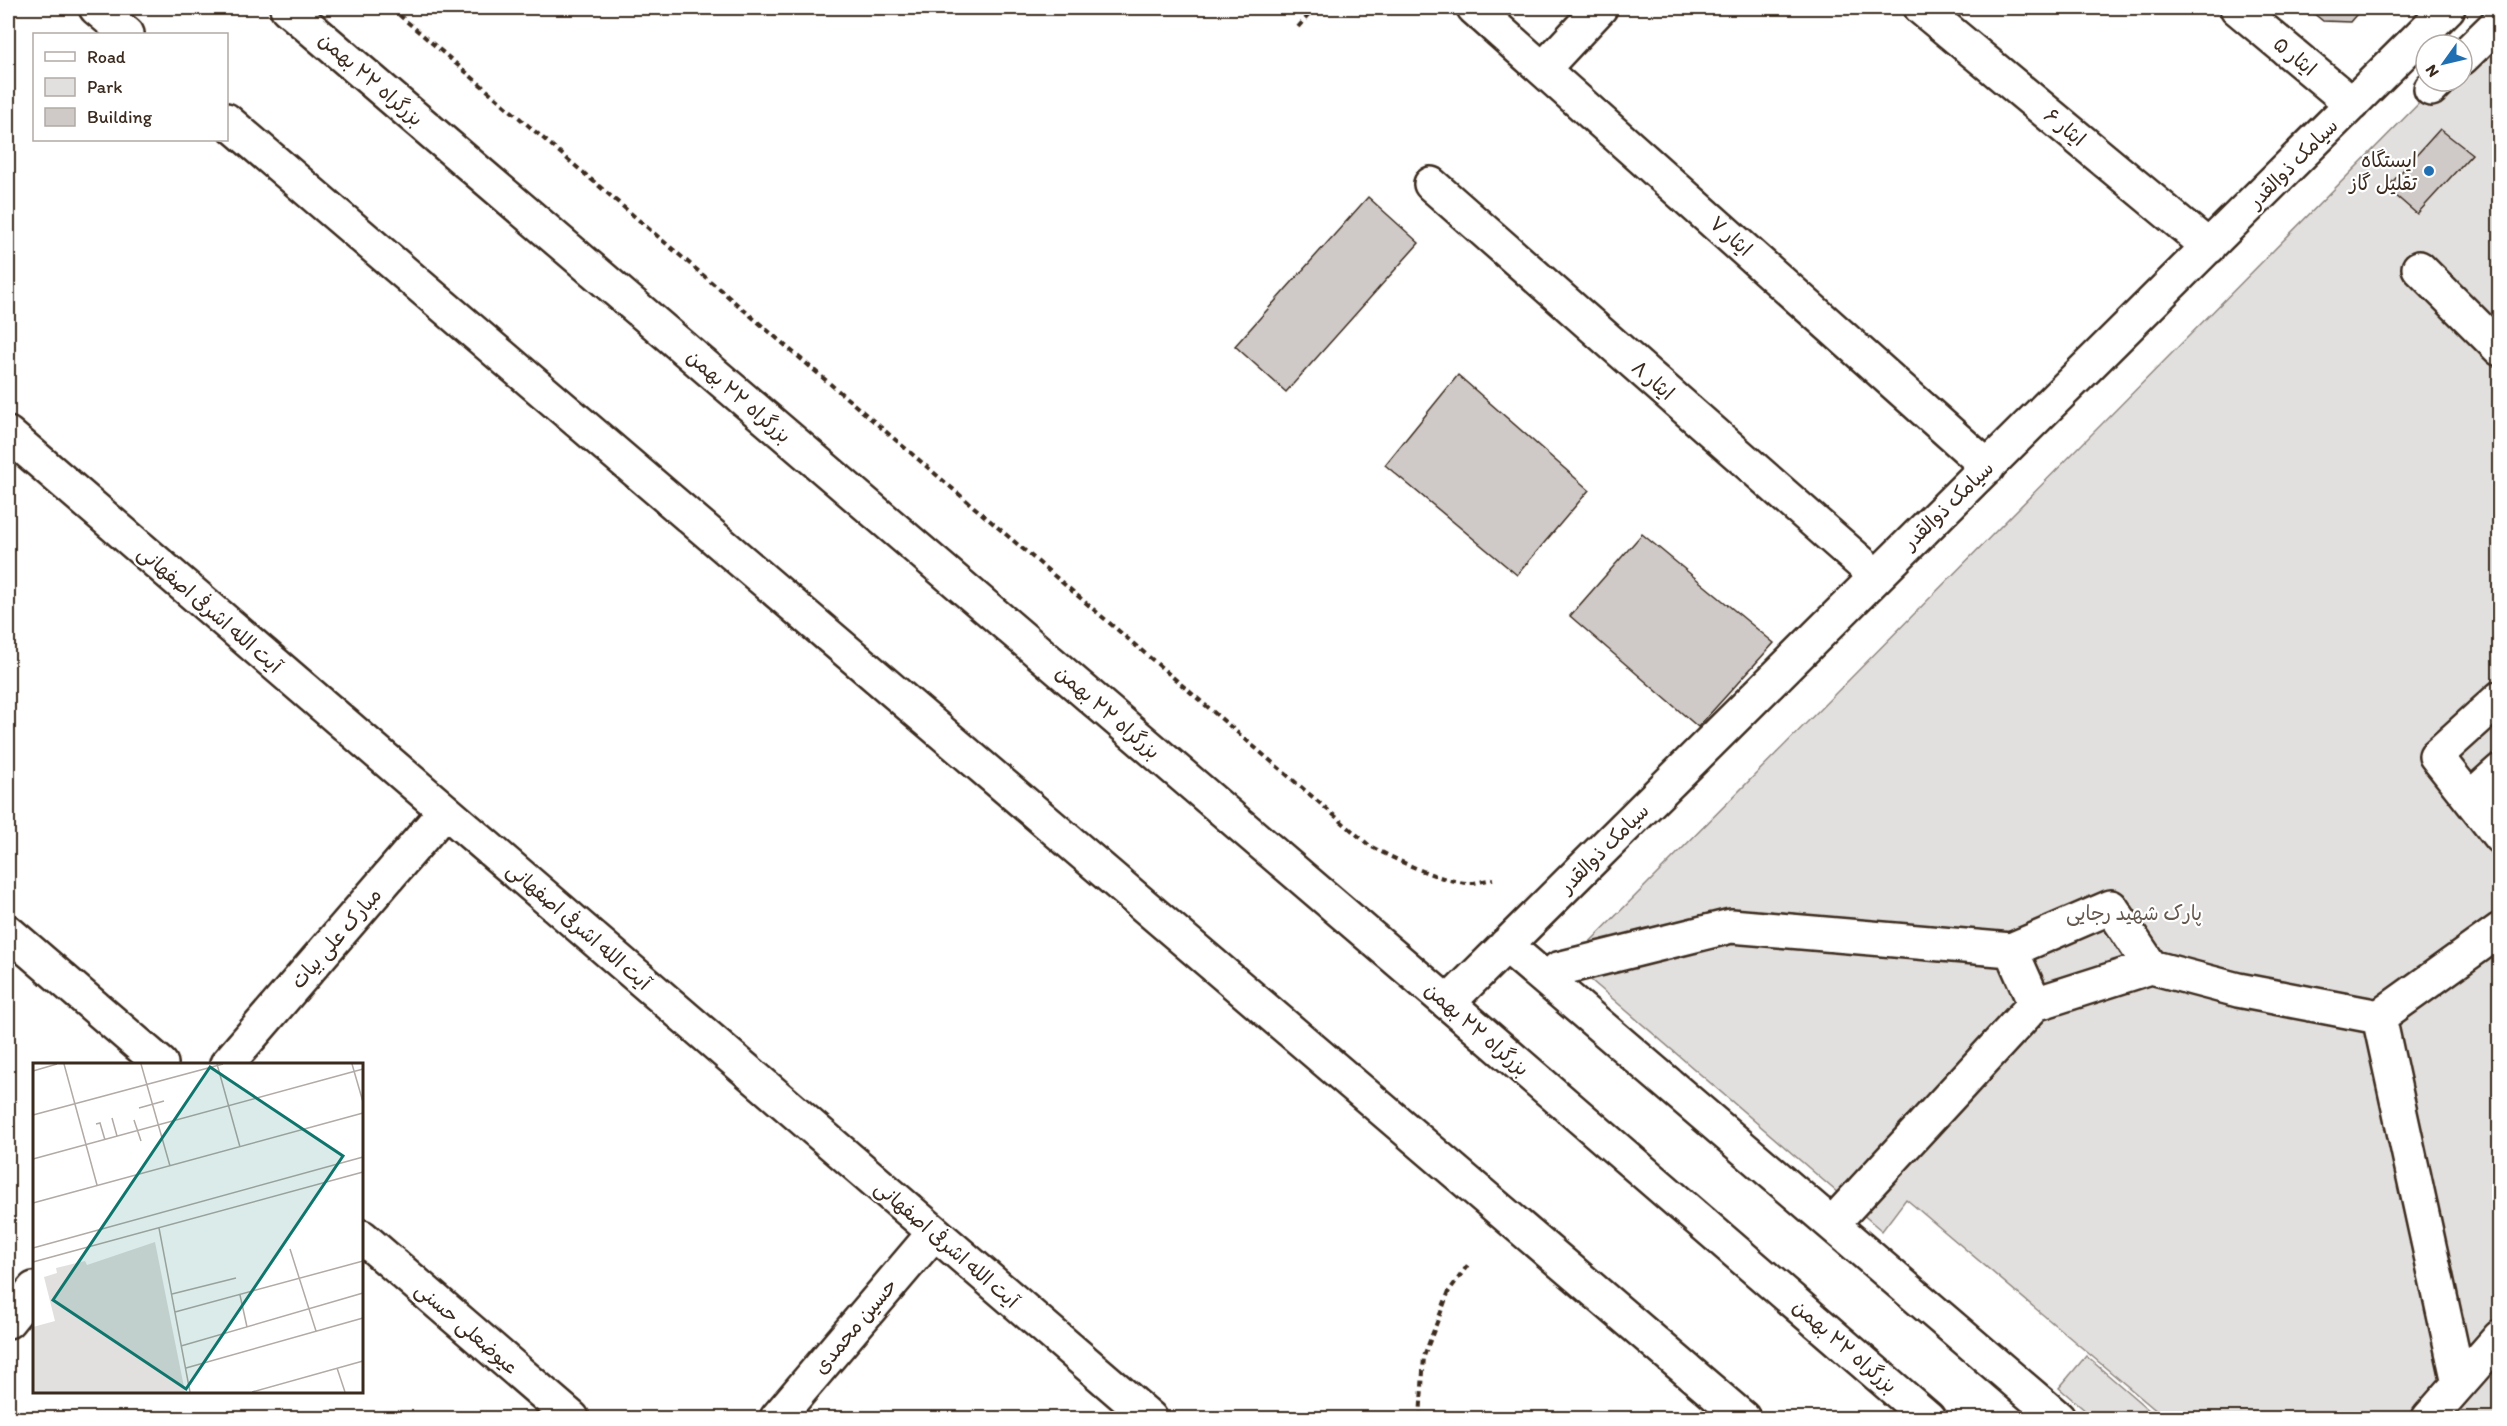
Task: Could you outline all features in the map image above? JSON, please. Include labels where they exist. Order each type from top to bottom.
[{"type":"main road","points":[[96,8],[126,33]]},
{"type":"main road","name":"بزرگراه ۲۲ بهمن","points":[[287,8],[1448,1003],[1928,1419]]},
{"type":"main road","name":"ایثار ۷","points":[[1474,8],[1544,68],[1988,467]]},
{"type":"main road","points":[[1544,68],[1600,8]]},
{"type":"main road","name":"ایثار ۶","points":[[1921,8],[2209,247]]},
{"type":"main road","name":"ایثار ۵","points":[[2237,8],[2352,104]]},
{"type":"main road","name":"سیامک ذوالقدر","points":[[1448,1003],[2448,8]]},
{"type":"main road","points":[[2474,46],[2499,21]]},
{"type":"main road","points":[[228,122],[1743,1419]]},
{"type":"main road","name":"ایثار ۸","points":[[1431,184],[1876,576]]},
{"type":"main road","points":[[2419,268],[2499,349]]},
{"type":"main road","name":"آیت الله اشرفی اصفهانی","points":[[8,434],[1150,1419]]},
{"type":"main road","points":[[2499,698],[2436,756],[2499,837]]},
{"type":"main road","points":[[2470,798],[2499,771]]},
{"type":"main road","name":"مبارک علی بیات","points":[[229,1063],[445,811]]},
{"type":"main road","points":[[1558,969],[1731,926],[2011,950],[2111,907],[2151,967]]},
{"type":"main road","points":[[1844,1211],[2035,1004],[2151,967],[2238,990],[2379,1017],[2499,930]]},
{"type":"main road","points":[[8,932],[159,1063]]},
{"type":"main road","points":[[1506,945],[2058,1419]]},
{"type":"main road","points":[[2011,950],[2035,1004]]},
{"type":"main road","points":[[2379,1017],[2459,1383]]},
{"type":"main road","name":"حسین محمدی","points":[[777,1419],[934,1233]]},
{"type":"main road","name":"عیوضعلی حسنی","points":[[363,1239],[572,1419]]},
{"type":"main road","points":[[8,1321],[33,1290]]},
{"type":"main road","points":[[2429,1419],[2499,1337]]},
{"type":"path","points":[[391,8],[1370,846],[1398,861],[1445,878],[1472,883],[1493,879]]},
{"type":"path","points":[[1298,27],[1315,8]]},
{"type":"path","points":[[1420,1419],[1424,1356],[1449,1292],[1470,1262]]},
{"type":"green space","name":"پارک شهید رجایی","points":[[2499,21],[2499,1418],[2165,1418],[1906,1199],[1882,1231],[1570,962],[2429,93],[2474,93],[2474,47]]},
{"type":"green space","points":[[2086,1356],[2158,1418],[2094,1418],[2059,1388]]},
{"type":"building","points":[[2307,8],[2362,8],[2350,22],[2323,21]]},
{"type":"building","name":"ایستگاه تقلیل گاز","points":[[2440,129],[2472,154],[2417,214],[2387,188]]},
{"type":"building","points":[[1368,197],[1419,243],[1286,392],[1235,346]]},
{"type":"building","points":[[1458,375],[1589,490],[1517,575],[1385,465]]},
{"type":"building","points":[[1642,534],[1774,643],[1698,727],[1570,616]]},
{"type":"place","name":"ایستگاه تقلیل گاز","points":[[2429,171]]}]
